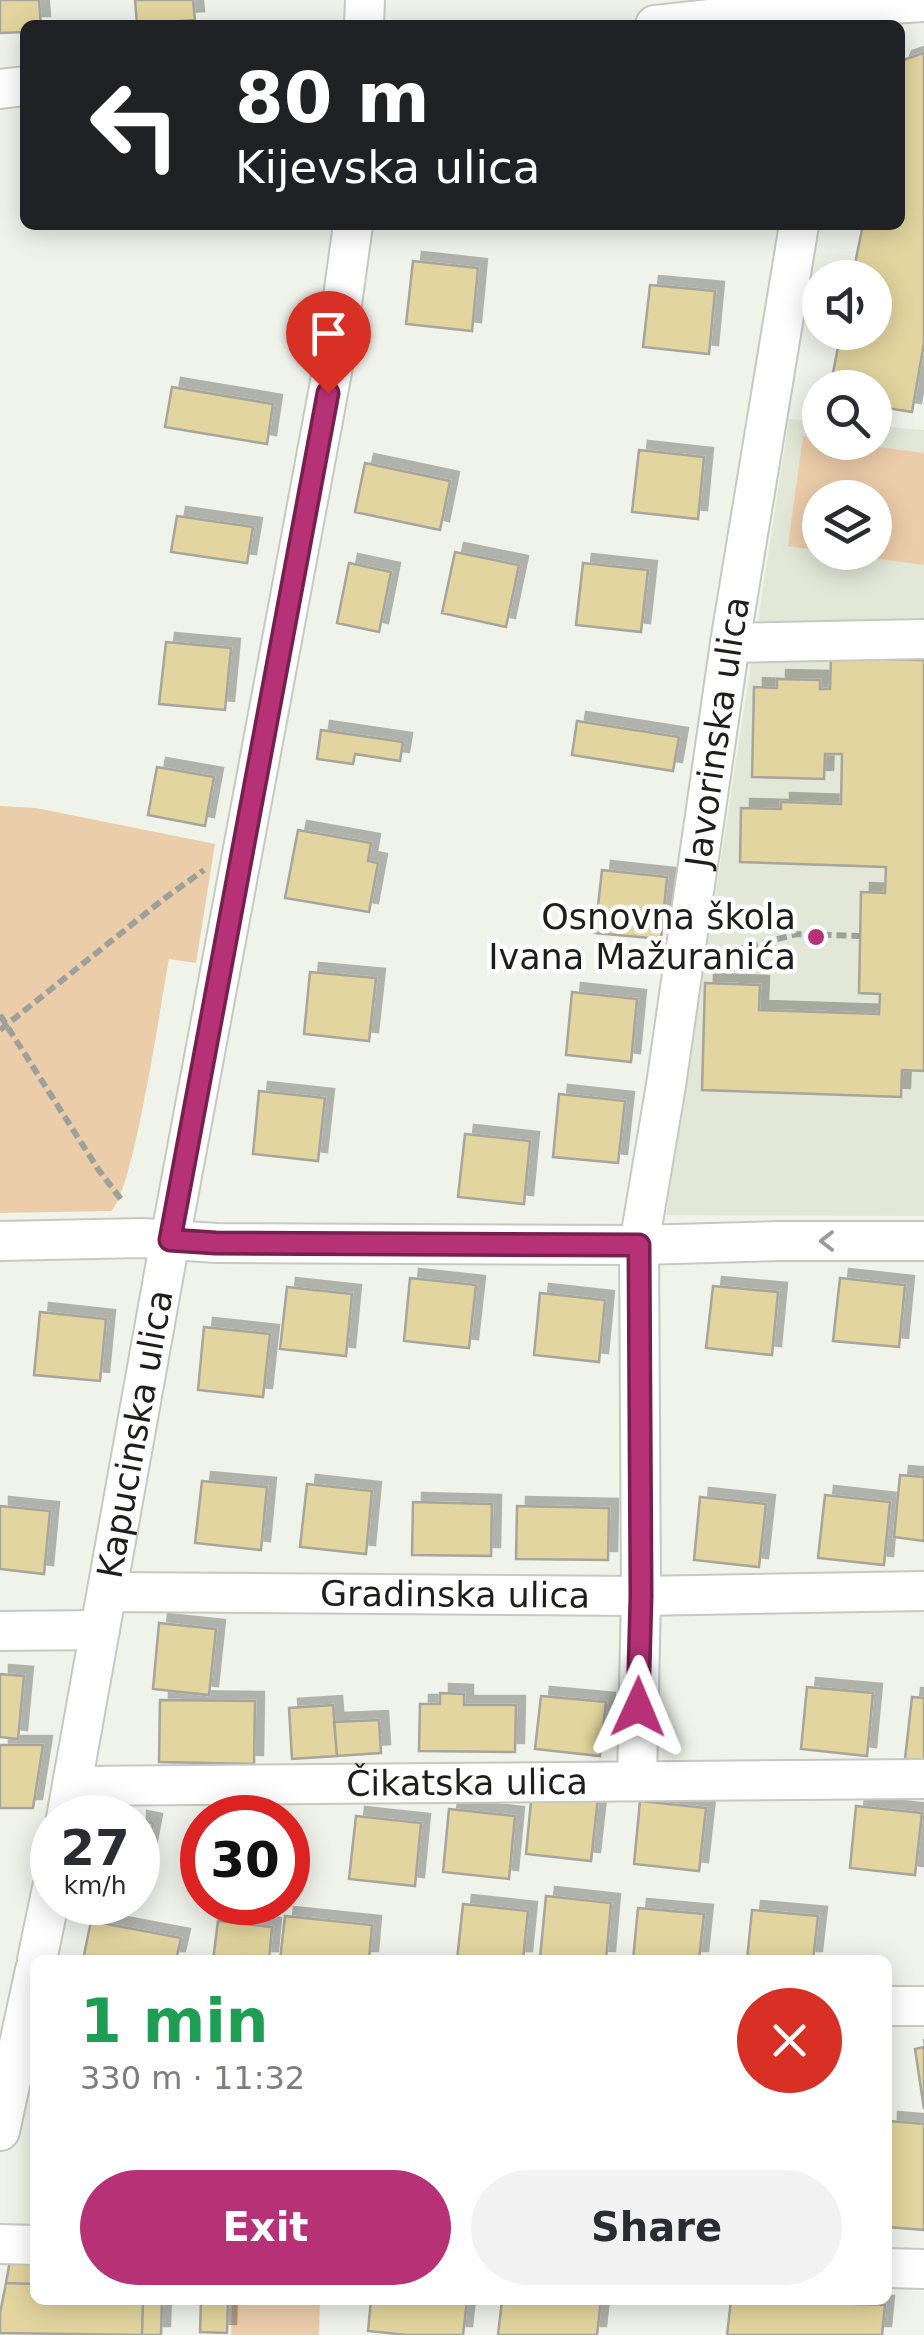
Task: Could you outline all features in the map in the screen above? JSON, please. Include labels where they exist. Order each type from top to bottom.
[{"type":"street","points":[[700,20],[782,11],[833,17],[924,2]]},
{"type":"street","name":"Kapucinska ulica","points":[[70,1795],[334,362],[352,230]]},
{"type":"street","name":"Javorinska ulica","points":[[637,1781],[641,1596],[639,1245],[730,644],[798,230]]},
{"type":"street","points":[[730,644],[924,639]]},
{"type":"street","points":[[0,1241],[639,1245],[924,1242]]},
{"type":"street","name":"Gradinska ulica","points":[[107,1592],[641,1596],[924,1591]]},
{"type":"street","points":[[0,1631],[100,1630]]},
{"type":"street","name":"Čikatska ulica","points":[[160,1799],[637,1781],[924,1779]]},
{"type":"street","points":[[35,1955],[43,1925]]},
{"type":"street","points":[[0,2131],[27,1988]]},
{"type":"street","points":[[892,2006],[924,2006]]},
{"type":"street","points":[[0,2244],[30,2245]]},
{"type":"street","points":[[892,2268],[924,2269]]},
{"type":"path","points":[[3,1028],[207,868]]},
{"type":"path","points":[[710,956],[797,934],[860,936]]},
{"type":"path","points":[[0,1015],[3,1028],[130,1211]]},
{"type":"shaded area","points":[[789,419],[802,420],[802,460],[892,460],[892,427],[924,430],[924,626],[757,627]]},
{"type":"shaded area","points":[[802,443],[802,460],[892,460],[892,449],[924,453],[924,565],[892,561],[892,480],[802,480],[802,548],[788,546]]},
{"type":"shaded area","name":"Osnovna škola Ivana Mažuranića","points":[[924,652],[924,1216],[666,1215],[752,658]]},
{"type":"shaded area","points":[[0,806],[36,808],[215,844],[196,963],[169,959],[129,1169],[111,1211],[0,1213]]},
{"type":"shaded area","points":[[232,2305],[320,2305],[319,2335],[231,2335]]},
{"type":"building","points":[[0,0],[39,0],[41,20],[20,20],[20,32],[0,33]]},
{"type":"building","points":[[135,0],[193,0],[195,20],[137,20]]},
{"type":"building","points":[[924,53],[924,343],[912,412],[892,409],[892,370],[834,370],[837,350],[892,350],[892,260],[856,260],[862,230],[905,230],[905,59]]},
{"type":"building","points":[[413,261],[478,268],[472,331],[406,324]]},
{"type":"building","points":[[650,285],[715,291],[709,354],[643,347]]},
{"type":"building","points":[[172,387],[273,404],[267,444],[165,427]]},
{"type":"building","points":[[639,450],[704,457],[698,519],[632,512]]},
{"type":"building","points":[[365,463],[450,481],[440,530],[355,512]]},
{"type":"building","points":[[177,516],[253,527],[247,563],[171,552]]},
{"type":"building","points":[[455,552],[519,565],[506,627],[442,613]]},
{"type":"building","points":[[349,563],[391,572],[379,632],[337,623]]},
{"type":"building","points":[[583,563],[648,570],[641,632],[576,625]]},
{"type":"building","points":[[166,642],[231,648],[225,710],[159,704]]},
{"type":"building","name":"Osnovna škola Ivana Mažuranića","points":[[831,658],[924,660],[924,1071],[902,1070],[901,1097],[702,1090],[705,983],[760,985],[759,1010],[879,1014],[880,994],[859,993],[861,892],[885,893],[886,867],[740,862],[741,808],[781,809],[781,802],[841,804],[842,754],[825,754],[824,779],[752,777],[754,687],[777,688],[777,679],[820,680],[820,689],[830,689]]},
{"type":"building","points":[[577,721],[679,737],[673,771],[572,755]]},
{"type":"building","points":[[321,730],[403,742],[400,761],[355,754],[353,764],[317,759]]},
{"type":"building","points":[[157,767],[214,777],[205,826],[148,815]]},
{"type":"building","points":[[298,830],[371,843],[368,861],[378,863],[369,912],[285,898]]},
{"type":"building","points":[[602,870],[667,877],[661,939],[595,933]]},
{"type":"building","points":[[310,972],[376,978],[369,1041],[304,1034]]},
{"type":"building","points":[[572,992],[637,999],[631,1062],[566,1055]]},
{"type":"building","points":[[259,1091],[325,1098],[318,1161],[253,1154]]},
{"type":"building","points":[[559,1094],[625,1101],[618,1163],[553,1157]]},
{"type":"building","points":[[465,1134],[530,1141],[524,1204],[458,1197]]},
{"type":"building","points":[[410,1278],[476,1285],[469,1348],[404,1341]]},
{"type":"building","points":[[840,1278],[905,1285],[899,1347],[833,1341]]},
{"type":"building","points":[[713,1286],[778,1292],[772,1355],[706,1348]]},
{"type":"building","points":[[287,1287],[352,1294],[346,1356],[280,1349]]},
{"type":"building","points":[[540,1293],[605,1300],[599,1362],[534,1355]]},
{"type":"building","points":[[40,1312],[106,1319],[100,1381],[34,1375]]},
{"type":"building","points":[[204,1327],[270,1334],[263,1397],[198,1390]]},
{"type":"building","points":[[900,1475],[924,1477],[924,1541],[894,1537]]},
{"type":"building","points":[[202,1481],[267,1487],[261,1550],[195,1543]]},
{"type":"building","points":[[307,1484],[372,1491],[366,1554],[300,1547]]},
{"type":"building","points":[[825,1495],[890,1502],[884,1565],[818,1558]]},
{"type":"building","points":[[700,1497],[766,1504],[759,1567],[694,1560]]},
{"type":"building","points":[[413,1502],[492,1504],[491,1556],[412,1555]]},
{"type":"building","points":[[0,1506],[50,1511],[44,1574],[0,1569]]},
{"type":"building","points":[[517,1506],[609,1508],[608,1560],[516,1559]]},
{"type":"building","points":[[159,1623],[216,1629],[209,1695],[153,1689]]},
{"type":"building","points":[[0,1674],[24,1676],[18,1739],[0,1737]]},
{"type":"building","points":[[807,1687],[873,1693],[867,1756],[801,1749]]},
{"type":"building","points":[[440,1693],[464,1694],[464,1705],[516,1705],[515,1752],[419,1751],[420,1704],[440,1704]]},
{"type":"building","points":[[541,1696],[606,1702],[600,1756],[535,1749]]},
{"type":"building","points":[[912,1697],[924,1698],[924,1761],[905,1759]]},
{"type":"building","points":[[160,1700],[255,1701],[254,1764],[159,1762]]},
{"type":"building","points":[[333,1705],[337,1756],[292,1759],[289,1708]]},
{"type":"building","points":[[379,1720],[381,1753],[337,1756],[334,1722]]},
{"type":"building","points":[[0,1745],[43,1745],[30,1808],[0,1808]]},
{"type":"building","points":[[532,1791],[598,1798],[591,1861],[526,1854]]},
{"type":"building","points":[[640,1801],[706,1808],[699,1871],[634,1864]]},
{"type":"building","points":[[856,1806],[922,1813],[915,1875],[850,1868]]},
{"type":"building","points":[[449,1809],[515,1816],[509,1879],[443,1872]]},
{"type":"building","points":[[356,1816],[421,1823],[415,1886],[349,1879]]},
{"type":"building","points":[[546,1896],[611,1903],[606,1955],[540,1955]]},
{"type":"building","points":[[463,1904],[528,1911],[524,1955],[458,1955]]},
{"type":"building","points":[[638,1908],[704,1914],[700,1955],[633,1955]]},
{"type":"building","points":[[752,1910],[818,1916],[814,1955],[748,1955]]},
{"type":"building","points":[[310,1919],[372,1925],[369,1955],[281,1955],[284,1925],[310,1925]]},
{"type":"building","points":[[90,1925],[112,1925],[181,1938],[177,1955],[84,1955]]},
{"type":"building","points":[[217,1925],[272,1927],[269,1955],[214,1955]]},
{"type":"building","points":[[924,2047],[924,2109],[915,2049]]},
{"type":"building","points":[[892,2121],[924,2124],[924,2230],[892,2227]]},
{"type":"building","points":[[10,2260],[30,2262],[30,2284],[6,2283]]},
{"type":"building","points":[[6,2283],[30,2284],[30,2305],[143,2305],[142,2335],[0,2333]]},
{"type":"building","points":[[143,2305],[162,2305],[161,2335],[142,2335]]},
{"type":"building","points":[[201,2305],[228,2305],[227,2333],[200,2332]]},
{"type":"building","points":[[371,2305],[466,2305],[463,2335],[368,2331]]},
{"type":"building","points":[[501,2305],[600,2305],[597,2335],[498,2335]]},
{"type":"building","points":[[730,2305],[885,2305],[882,2335],[727,2335]]},
{"type":"place","name":"Osnovna škola Ivana Mažuranića","points":[[816,937]]},
{"type":"route","points":[[328,393],[170,1240],[639,1245],[638,1707]]}]
